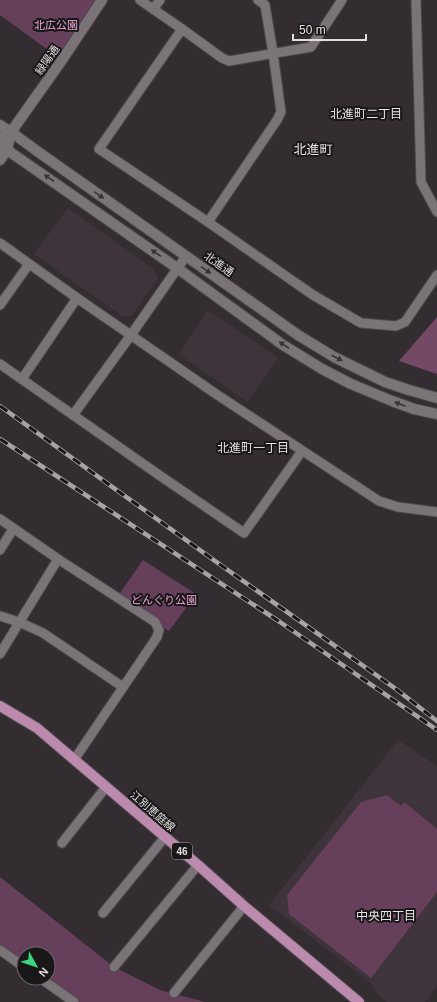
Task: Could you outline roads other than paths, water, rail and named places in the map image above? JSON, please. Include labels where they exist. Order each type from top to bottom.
[{"type":"main road","name":"江別恵庭線","points":[[0,706],[37,728],[244,906],[359,1002]]},
{"type":"street","name":"緑陽通","points":[[0,160],[11,132],[102,0]]},
{"type":"street","points":[[140,0],[222,58],[229,61],[311,47],[342,0]]},
{"type":"street","points":[[153,9],[160,0]]},
{"type":"street","points":[[208,222],[281,112],[265,5],[258,0]]},
{"type":"street","points":[[416,0],[421,182],[437,212]]},
{"type":"street","points":[[182,29],[99,149],[313,295],[362,323],[396,326],[405,322],[437,275]]},
{"type":"street","name":"北進通","points":[[0,125],[298,335],[334,357],[385,382],[437,398]]},
{"type":"street","name":"緑陽通","points":[[0,138],[11,132]]},
{"type":"street","points":[[4,147],[283,344],[322,369],[351,384],[392,401],[414,409],[437,414]]},
{"type":"street","points":[[0,243],[216,394],[379,502],[398,507],[437,512]]},
{"type":"street","points":[[73,415],[186,256]]},
{"type":"street","points":[[0,305],[29,264]]},
{"type":"street","points":[[22,378],[77,298]]},
{"type":"street","points":[[0,364],[244,533],[302,451]]},
{"type":"street","points":[[0,519],[58,559],[155,622],[159,630],[157,637],[74,760]]},
{"type":"street","points":[[0,550],[13,528]]},
{"type":"street","points":[[0,654],[58,559]]},
{"type":"street","points":[[0,616],[19,622],[43,633],[124,687]]},
{"type":"street","points":[[62,843],[106,787]]},
{"type":"street","points":[[103,913],[164,837]]},
{"type":"street","points":[[114,967],[198,865]]},
{"type":"street","points":[[174,993],[244,906]]},
{"type":"street","points":[[0,950],[16,961]]},
{"type":"street","points":[[51,986],[74,1002]]},
{"type":"railway","points":[[0,406],[396,689],[437,721]]},
{"type":"railway","points":[[0,439],[280,622],[437,730]]},
{"type":"district","name":"北進町二丁目","points":[[366,114]]},
{"type":"district","name":"北進町","points":[[313,149]]},
{"type":"district","name":"北進町一丁目","points":[[253,448]]},
{"type":"district","name":"中央四丁目","points":[[386,916]]},
{"type":"park label","name":"北広公園","points":[[56,25]]},
{"type":"park label","name":"どんぐり公園","points":[[164,600]]}]
